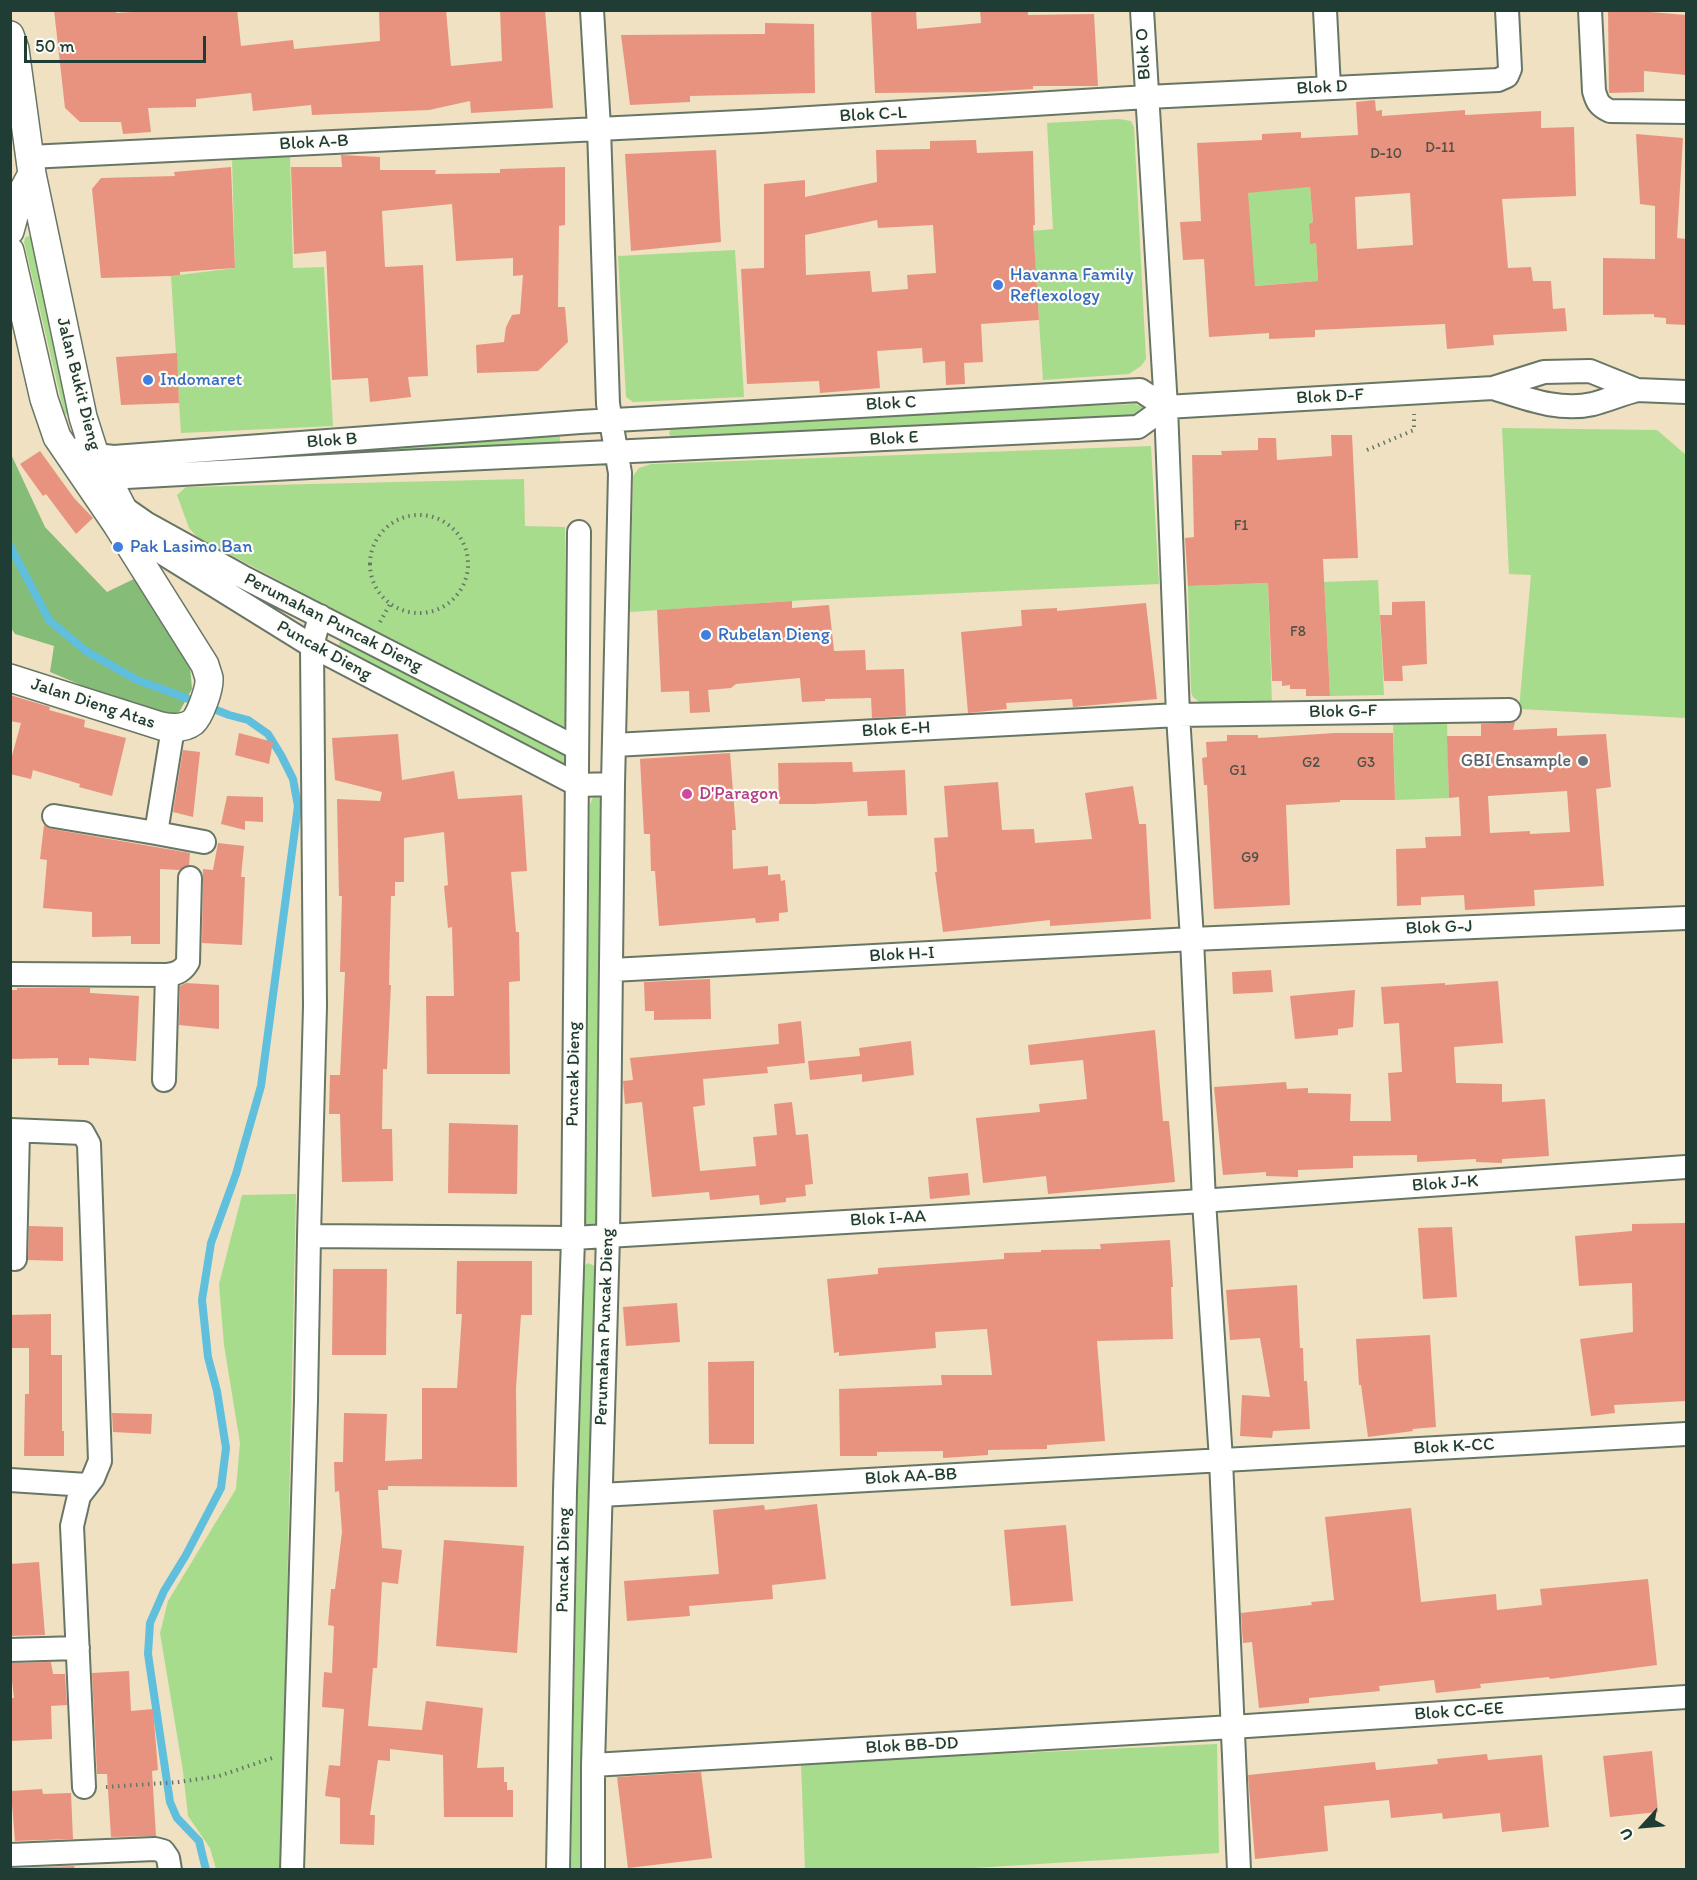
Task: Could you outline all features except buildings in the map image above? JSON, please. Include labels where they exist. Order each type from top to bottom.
[{"type":"street","name":"Perumahan Puncak Dieng","points":[[592,10],[599,128],[608,404],[620,473],[613,784],[608,1236],[593,1869]]},
{"type":"street","name":"Blok O","points":[[1142,10],[1166,407],[1178,715],[1204,1200],[1221,1460],[1239,1869]]},
{"type":"street","points":[[1325,10],[1329,88]]},
{"type":"street","name":"Blok D","points":[[1147,97],[1498,80],[1507,76],[1510,69],[1507,10]]},
{"type":"street","points":[[1590,10],[1594,91],[1596,102],[1600,107],[1610,111],[1686,112]]},
{"type":"street","name":"Jalan Bukit Dieng","points":[[10,35],[15,49],[41,224],[83,417],[85,459]]},
{"type":"street","name":"Blok C-L","points":[[599,128],[853,116],[1147,97]]},
{"type":"street","name":"Blok A-B","points":[[31,165],[599,128]]},
{"type":"street","points":[[10,231],[31,165]]},
{"type":"street","points":[[10,249],[41,224]]},
{"type":"street","name":"Jalan Bukit Dieng","points":[[10,249],[44,399],[57,437],[85,459],[125,522],[152,580],[205,665],[209,679],[208,692],[184,724]]},
{"type":"street","points":[[1493,388],[1544,372],[1590,371],[1637,390],[1686,392]]},
{"type":"street","points":[[1493,388],[1545,405],[1591,405],[1637,390]]},
{"type":"street","name":"Blok D-F","points":[[1166,407],[1493,388]]},
{"type":"street","name":"Blok C","points":[[611,420],[1140,390],[1166,407]]},
{"type":"street","name":"Blok E","points":[[101,484],[616,452],[1138,427],[1166,407]]},
{"type":"street","name":"Blok B","points":[[85,459],[611,420]]},
{"type":"street","name":"Perumahan Puncak Dieng","points":[[125,522],[156,529],[241,576],[577,748]]},
{"type":"street","name":"Puncak Dieng","points":[[125,522],[312,646],[578,785],[573,1238],[565,1491],[558,1869]]},
{"type":"street","points":[[579,532],[578,785],[613,784]]},
{"type":"street","points":[[292,1869],[306,1412],[315,1006],[312,646],[320,616]]},
{"type":"street","name":"Jalan Dieng Atas","points":[[10,678],[161,726],[184,724]]},
{"type":"street","name":"Blok G-F","points":[[1178,715],[1509,710]]},
{"type":"street","name":"Blok E-H","points":[[614,745],[1178,715]]},
{"type":"street","points":[[156,833],[184,724]]},
{"type":"street","points":[[54,816],[204,842]]},
{"type":"street","points":[[10,974],[176,974],[184,969],[188,962],[190,878]]},
{"type":"street","name":"Blok G-J","points":[[1191,939],[1686,918]]},
{"type":"street","name":"Blok H-I","points":[[612,970],[1191,939]]},
{"type":"street","points":[[164,1080],[167,975]]},
{"type":"street","points":[[15,1258],[13,1234],[14,1131],[83,1133],[89,1144],[100,1461],[93,1478],[79,1496],[72,1526],[84,1787]]},
{"type":"street","name":"Blok J-K","points":[[1204,1200],[1686,1167]]},
{"type":"street","name":"Blok I-AA","points":[[309,1236],[573,1238],[1204,1200]]},
{"type":"street","name":"Blok K-CC","points":[[1221,1460],[1686,1434]]},
{"type":"street","name":"Blok AA-BB","points":[[601,1495],[1221,1460]]},
{"type":"street","points":[[10,1480],[87,1485]]},
{"type":"street","points":[[10,1650],[78,1648]]},
{"type":"street","name":"Blok CC-EE","points":[[1232,1727],[1686,1697]]},
{"type":"street","name":"Blok BB-DD","points":[[594,1765],[1232,1727]]},
{"type":"street","points":[[10,1855],[155,1849],[163,1851],[168,1858],[170,1869]]},
{"type":"path","points":[[1367,450],[1414,430],[1414,393]]},
{"type":"path","points":[[425,514],[441,519],[454,529],[464,542],[468,558],[467,574],[461,590],[451,602],[436,610],[421,613],[405,611],[390,604],[379,592],[372,578],[370,561],[373,546],[381,532],[394,521],[409,515],[425,514]]},
{"type":"path","points":[[84,1787],[161,1784],[219,1776],[295,1749]]},
{"type":"green space","points":[[1119,119],[1131,121],[1134,127],[1146,359],[1141,366],[1129,374],[1043,380],[1033,231],[1053,229],[1047,123]]},
{"type":"green space","points":[[290,155],[293,268],[324,267],[333,426],[181,433],[171,276],[235,268],[232,158]]},
{"type":"green space","points":[[1310,187],[1313,222],[1309,224],[1310,243],[1316,243],[1318,281],[1252,286],[1244,193]]},
{"type":"green space","points":[[28,236],[33,237],[70,415],[65,414],[63,408],[24,242]]},
{"type":"green space","points":[[735,250],[744,397],[633,402],[626,397],[618,256]]},
{"type":"green space","points":[[1134,404],[1143,407],[1144,410],[1140,416],[672,439],[669,433],[671,427],[678,424]]},
{"type":"green space","points":[[1502,428],[1657,430],[1686,455],[1686,718],[1519,709],[1531,575],[1509,574]]},
{"type":"green space","points":[[556,433],[560,441],[556,444],[193,465],[192,457]]},
{"type":"green space","points":[[1151,446],[1159,584],[806,600],[630,612],[633,476],[639,468],[651,464]]},
{"type":"green space","points":[[10,452],[45,527],[107,592],[140,576],[189,654],[192,689],[177,716],[152,715],[50,672],[54,646],[15,634],[11,628]]},
{"type":"green space","points":[[524,479],[525,526],[565,527],[566,722],[563,728],[557,728],[197,537],[189,528],[177,495],[186,487]]},
{"type":"green space","points":[[1378,580],[1384,695],[1330,696],[1324,582]]},
{"type":"green space","points":[[1268,583],[1272,704],[1203,705],[1193,697],[1191,692],[1188,586]]},
{"type":"green space","points":[[343,640],[571,759],[569,769],[338,649],[340,641]]},
{"type":"green space","points":[[1393,721],[1447,722],[1449,798],[1395,800]]},
{"type":"green space","points":[[596,795],[603,800],[598,1222],[596,1226],[588,1228],[584,1221],[590,805]]},
{"type":"green space","points":[[296,1194],[281,1869],[216,1869],[210,1848],[188,1816],[183,1771],[160,1633],[168,1601],[236,1489],[240,1443],[224,1345],[219,1284],[242,1195]]},
{"type":"green space","points":[[588,1263],[595,1266],[596,1273],[583,1869],[571,1870],[582,1272]]},
{"type":"green space","points":[[1217,1744],[1219,1853],[973,1868],[973,1870],[805,1869],[801,1763]]},
{"type":"waterway","points":[[10,546],[49,620],[86,651],[137,680],[248,720],[268,734],[293,779],[298,806],[261,1086],[236,1174],[211,1243],[202,1300],[208,1357],[217,1391],[226,1448],[221,1488],[186,1555],[164,1591],[150,1623],[148,1654],[170,1802],[177,1818],[199,1841],[206,1870]]},
{"type":"place","name":"Havanna Family Reflexology","points":[[998,285]]},
{"type":"place","name":"Indomaret","points":[[148,380]]},
{"type":"place","name":"Pak Lasimo Ban","points":[[118,547]]},
{"type":"place","name":"Rubelan Dieng","points":[[706,635]]},
{"type":"place","name":"GBI Ensample","points":[[1583,761]]},
{"type":"place","name":"D'Paragon","points":[[687,794]]}]
